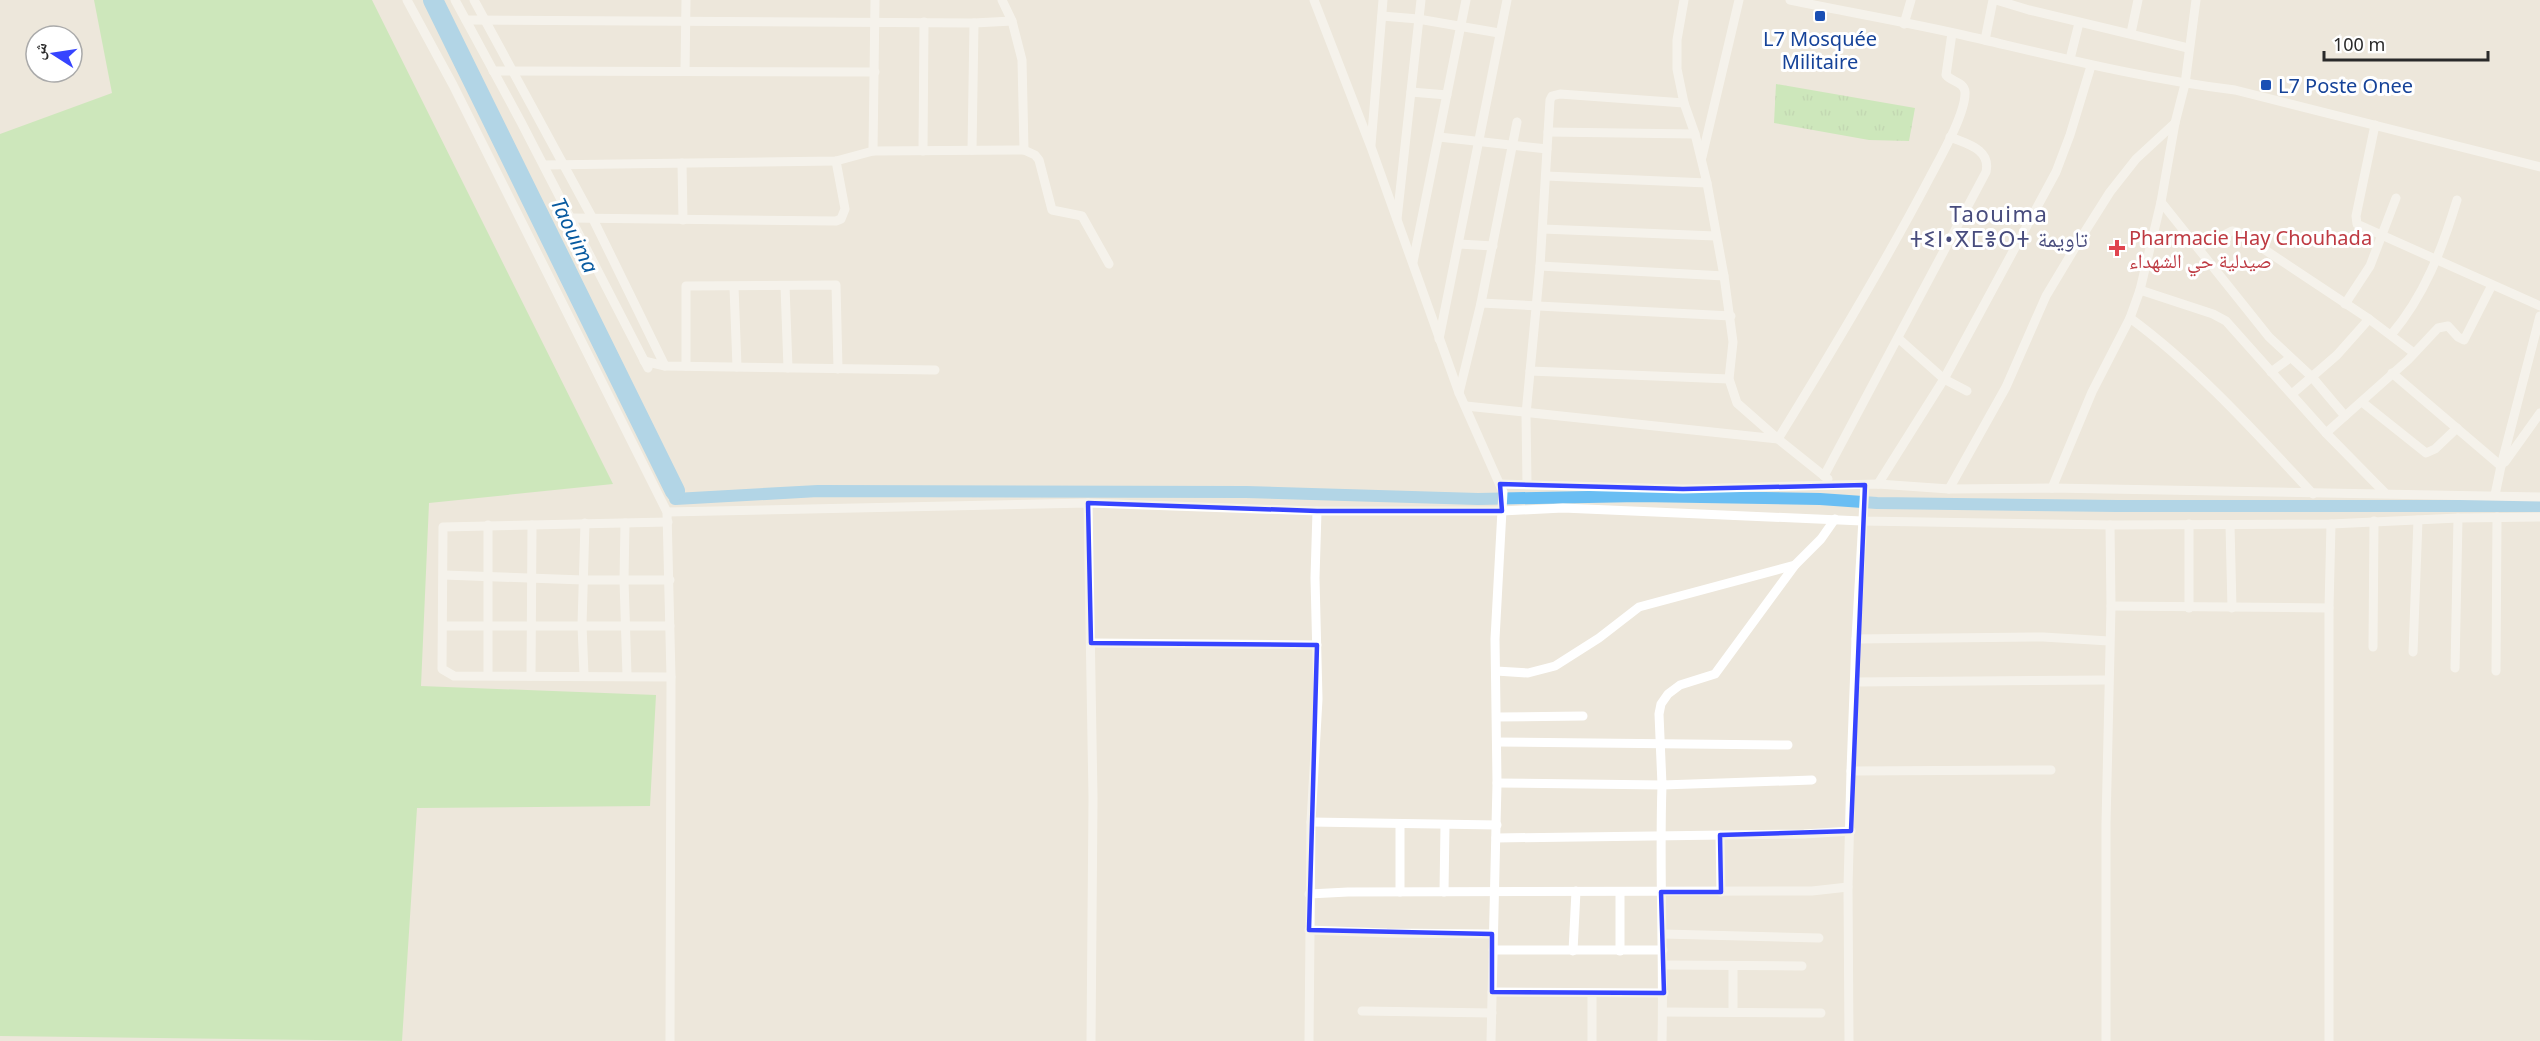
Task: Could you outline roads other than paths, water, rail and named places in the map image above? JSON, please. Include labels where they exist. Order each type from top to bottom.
[{"type":"street","points":[[407,0],[453,85],[667,512],[671,677],[670,1041]]},
{"type":"street","points":[[454,0],[544,165],[646,364],[935,370]]},
{"type":"street","points":[[474,0],[592,219],[665,366]]},
{"type":"street","points":[[685,71],[686,0]]},
{"type":"street","points":[[873,151],[875,0]]},
{"type":"street","points":[[1002,0],[1012,21],[1022,60],[1024,150]]},
{"type":"street","points":[[1314,0],[1371,147],[1459,393],[1502,488],[1496,671],[1497,825],[1493,892],[1491,1041]]},
{"type":"street","points":[[1371,147],[1383,0]]},
{"type":"street","points":[[1397,222],[1421,0]]},
{"type":"street","points":[[1412,264],[1466,0]]},
{"type":"street","points":[[1439,340],[1507,0]]},
{"type":"street","points":[[1684,0],[1677,40],[1677,69],[1684,103],[1695,134],[1707,183],[1731,316],[1733,342],[1729,379],[1737,403],[1835,485]]},
{"type":"street","points":[[1701,159],[1739,0]]},
{"type":"street","points":[[1790,0],[1985,40],[2091,66],[2185,84],[2235,90],[2540,167]]},
{"type":"street","points":[[1904,24],[1911,0]]},
{"type":"street","points":[[1985,40],[1994,0],[2079,23],[2188,48]]},
{"type":"street","points":[[2130,33],[2138,0]]},
{"type":"street","points":[[2052,488],[2092,392],[2130,318],[2140,290],[2185,84],[2196,0]]},
{"type":"street","points":[[1382,16],[1499,33]]},
{"type":"street","points":[[466,20],[974,23],[1012,21]]},
{"type":"street","points":[[923,151],[924,22]]},
{"type":"street","points":[[972,150],[974,23]]},
{"type":"street","points":[[2070,59],[2079,23]]},
{"type":"street","points":[[1778,439],[1871,286],[1950,137],[1965,96],[1965,88],[1946,75],[1952,33]]},
{"type":"street","points":[[1878,484],[1944,379],[2055,172],[2070,135],[2091,66]]},
{"type":"street","points":[[493,72],[875,72]]},
{"type":"street","points":[[1411,92],[1447,95]]},
{"type":"street","points":[[1527,484],[1526,414],[1543,229],[1550,100],[1556,94],[1684,103]]},
{"type":"street","points":[[1459,393],[1481,303],[1517,122]]},
{"type":"street","points":[[1949,489],[2006,387],[2046,296],[2079,241],[2110,192],[2136,159],[2175,123]]},
{"type":"street","points":[[2375,125],[2356,221],[2361,227],[2540,306]]},
{"type":"street","points":[[1548,132],[1695,134]]},
{"type":"street","points":[[1439,137],[1546,149]]},
{"type":"street","points":[[1824,476],[1986,172],[1984,154],[1979,149],[1950,137]]},
{"type":"street","points":[[544,165],[836,161],[873,151],[1024,150],[1035,155],[1039,160],[1052,210],[1082,216],[1109,264]]},
{"type":"street","points":[[570,218],[836,221],[841,219],[845,209],[836,161]]},
{"type":"street","points":[[682,163],[683,220]]},
{"type":"street","points":[[1546,176],[1707,183]]},
{"type":"street","points":[[2345,303],[2370,266],[2396,198]]},
{"type":"street","points":[[2391,335],[2417,302],[2437,259],[2457,200]]},
{"type":"street","points":[[2161,202],[2269,337],[2312,377],[2345,416]]},
{"type":"street","points":[[1543,229],[1715,236]]},
{"type":"street","points":[[2198,248],[2235,231],[2369,319],[2414,353]]},
{"type":"street","points":[[1459,244],[1493,246]]},
{"type":"street","points":[[1540,266],[1724,276]]},
{"type":"street","points":[[686,366],[686,286],[836,285],[838,369]]},
{"type":"street","points":[[2326,433],[2442,326],[2448,326],[2460,339],[2466,339],[2492,285]]},
{"type":"street","points":[[734,286],[737,367]]},
{"type":"street","points":[[785,286],[788,368]]},
{"type":"street","points":[[2140,290],[2213,314],[2226,321],[2326,433],[2385,493]]},
{"type":"street","points":[[1481,303],[1731,316]]},
{"type":"street","points":[[2495,495],[2540,316]]},
{"type":"street","points":[[2130,318],[2159,340],[2194,372],[2313,494]]},
{"type":"street","points":[[2292,394],[2337,355],[2369,319]]},
{"type":"street","points":[[1898,338],[1944,379],[1966,391]]},
{"type":"street","points":[[2271,372],[2290,358]]},
{"type":"street","points":[[1530,371],[1729,379]]},
{"type":"street","points":[[2392,373],[2501,466]]},
{"type":"street","points":[[2362,402],[2426,453],[2435,449],[2457,428]]},
{"type":"street","points":[[1466,406],[1778,439]]},
{"type":"street","points":[[2501,466],[2540,412]]},
{"type":"street","points":[[1502,488],[1527,484],[1683,489],[1835,485],[1865,490],[1878,484],[1949,489],[2052,488],[2540,496]]},
{"type":"street","points":[[1849,1041],[1848,887],[1851,771],[1865,490]]},
{"type":"street","points":[[667,512],[1088,503],[1317,511],[1563,508],[1862,521],[2110,525],[2331,524],[2458,518],[2540,518]]},
{"type":"street","points":[[1088,503],[1093,798],[1091,1041]]},
{"type":"street","points":[[1309,1041],[1309,894],[1318,699],[1315,578],[1317,511]]},
{"type":"street","points":[[2496,671],[2497,517]]},
{"type":"street","points":[[2455,668],[2458,518]]},
{"type":"street","points":[[1662,1041],[1664,934],[1660,836],[1661,704],[1668,694],[1680,685],[1715,674],[1795,565],[1821,539],[1835,519]]},
{"type":"street","points":[[2414,652],[2418,520]]},
{"type":"street","points":[[2373,647],[2374,521]]},
{"type":"street","points":[[668,522],[443,527],[442,669],[446,674],[454,676],[671,677]]},
{"type":"street","points":[[584,675],[582,625],[585,523]]},
{"type":"street","points":[[625,523],[627,675]]},
{"type":"street","points":[[2188,524],[2189,608]]},
{"type":"street","points":[[2329,1041],[2331,524]]},
{"type":"street","points":[[488,525],[488,675]]},
{"type":"street","points":[[531,676],[532,525]]},
{"type":"street","points":[[2106,1041],[2110,525]]},
{"type":"street","points":[[2230,525],[2232,608]]},
{"type":"street","points":[[1496,671],[1528,673],[1555,666],[1599,638],[1639,607],[1795,565]]},
{"type":"street","points":[[444,575],[583,580],[670,580]]},
{"type":"street","points":[[2111,606],[2329,608]]},
{"type":"street","points":[[443,626],[670,626]]},
{"type":"street","points":[[1856,639],[2043,637],[2109,641]]},
{"type":"street","points":[[1091,643],[1317,645]]},
{"type":"street","points":[[1855,682],[2107,680]]},
{"type":"street","points":[[1497,717],[1583,716]]},
{"type":"street","points":[[1497,742],[1788,745]]},
{"type":"street","points":[[1851,771],[2051,771]]},
{"type":"street","points":[[1497,783],[1662,785],[1812,780]]},
{"type":"street","points":[[1311,822],[1497,825]]},
{"type":"street","points":[[1400,824],[1400,892]]},
{"type":"street","points":[[1444,892],[1445,825]]},
{"type":"street","points":[[1496,838],[1851,831]]},
{"type":"street","points":[[1720,835],[1721,892]]},
{"type":"street","points":[[1309,894],[1812,891],[1848,887]]},
{"type":"street","points":[[1573,951],[1576,891]]},
{"type":"street","points":[[1620,892],[1620,951]]},
{"type":"street","points":[[1309,930],[1492,934]]},
{"type":"street","points":[[1664,934],[1819,938]]},
{"type":"street","points":[[1493,950],[1663,950]]},
{"type":"street","points":[[1664,965],[1802,966]]},
{"type":"street","points":[[1732,966],[1733,1012]]},
{"type":"street","points":[[1492,992],[1664,993]]},
{"type":"street","points":[[1592,994],[1592,1041]]},
{"type":"street","points":[[1362,1011],[1492,1013]]},
{"type":"street","points":[[1663,1012],[1821,1013]]},
{"type":"waterway","name":"Taouima","points":[[433,0],[675,491]]},
{"type":"waterway","points":[[675,491],[675,499],[818,491],[1246,492],[1478,499],[1639,496],[1820,499],[1877,503],[2117,506],[2540,506]]},
{"type":"place","name":"L7 Mosquée Militaire","points":[[1820,16]]},
{"type":"place","name":"L7 Poste Onee","points":[[2266,85]]},
{"type":"place","name":"Pharmacie Hay Chouhada صيدلية حي الشهداء","points":[[2117,248]]},
{"type":"district","name":"Taouima ⵜⵉⵏ•ⴳⵎⴻⵔⵜ تاويمة","points":[[1999,226]]}]
